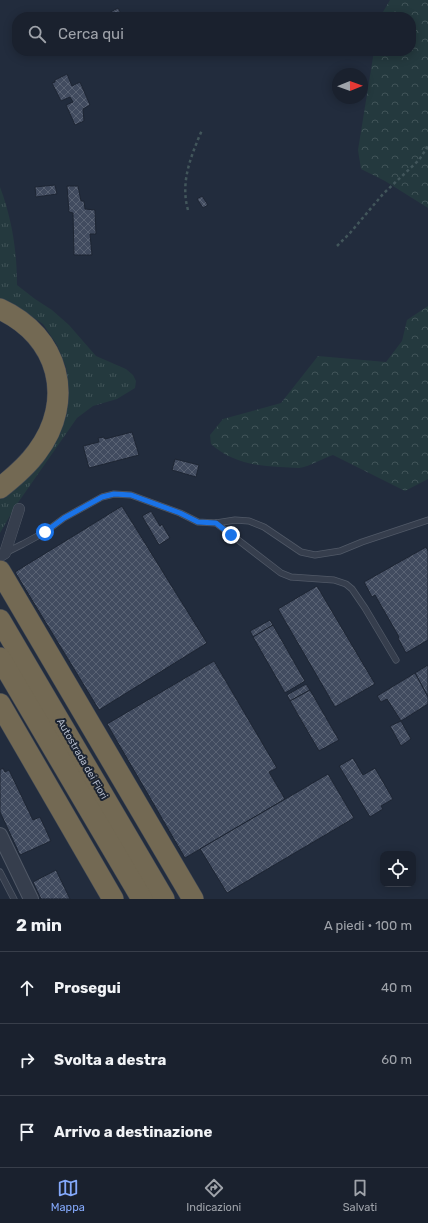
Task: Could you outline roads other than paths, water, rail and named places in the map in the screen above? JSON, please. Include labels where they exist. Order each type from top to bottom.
[{"type":"highway","points":[[0,309],[10,314],[27,327],[43,344],[53,361],[58,398],[55,418],[48,435],[38,451],[26,466],[0,488]]},
{"type":"highway","points":[[0,320],[27,327]]},
{"type":"highway","points":[[2,560],[71,690],[193,899]]},
{"type":"highway","name":"Autostrada dei Fiori","points":[[0,620],[164,899]]},
{"type":"highway","name":"Autostrada dei Fiori","points":[[0,658],[142,899]]},
{"type":"highway","points":[[0,704],[113,899]]},
{"type":"highway","points":[[0,721],[39,771]]},
{"type":"street","points":[[2,560],[19,509]]},
{"type":"street","points":[[0,835],[31,899]]},
{"type":"lane","points":[[2,560],[23,544],[45,532],[64,518],[102,497],[114,494],[131,495],[180,513],[198,522],[216,523],[235,520],[249,521],[264,527],[301,552],[316,555],[340,551],[428,520]]},
{"type":"lane","points":[[216,523],[282,573],[291,577],[334,580],[346,584],[352,588],[396,660]]},
{"type":"lane","points":[[0,872],[14,899]]}]
